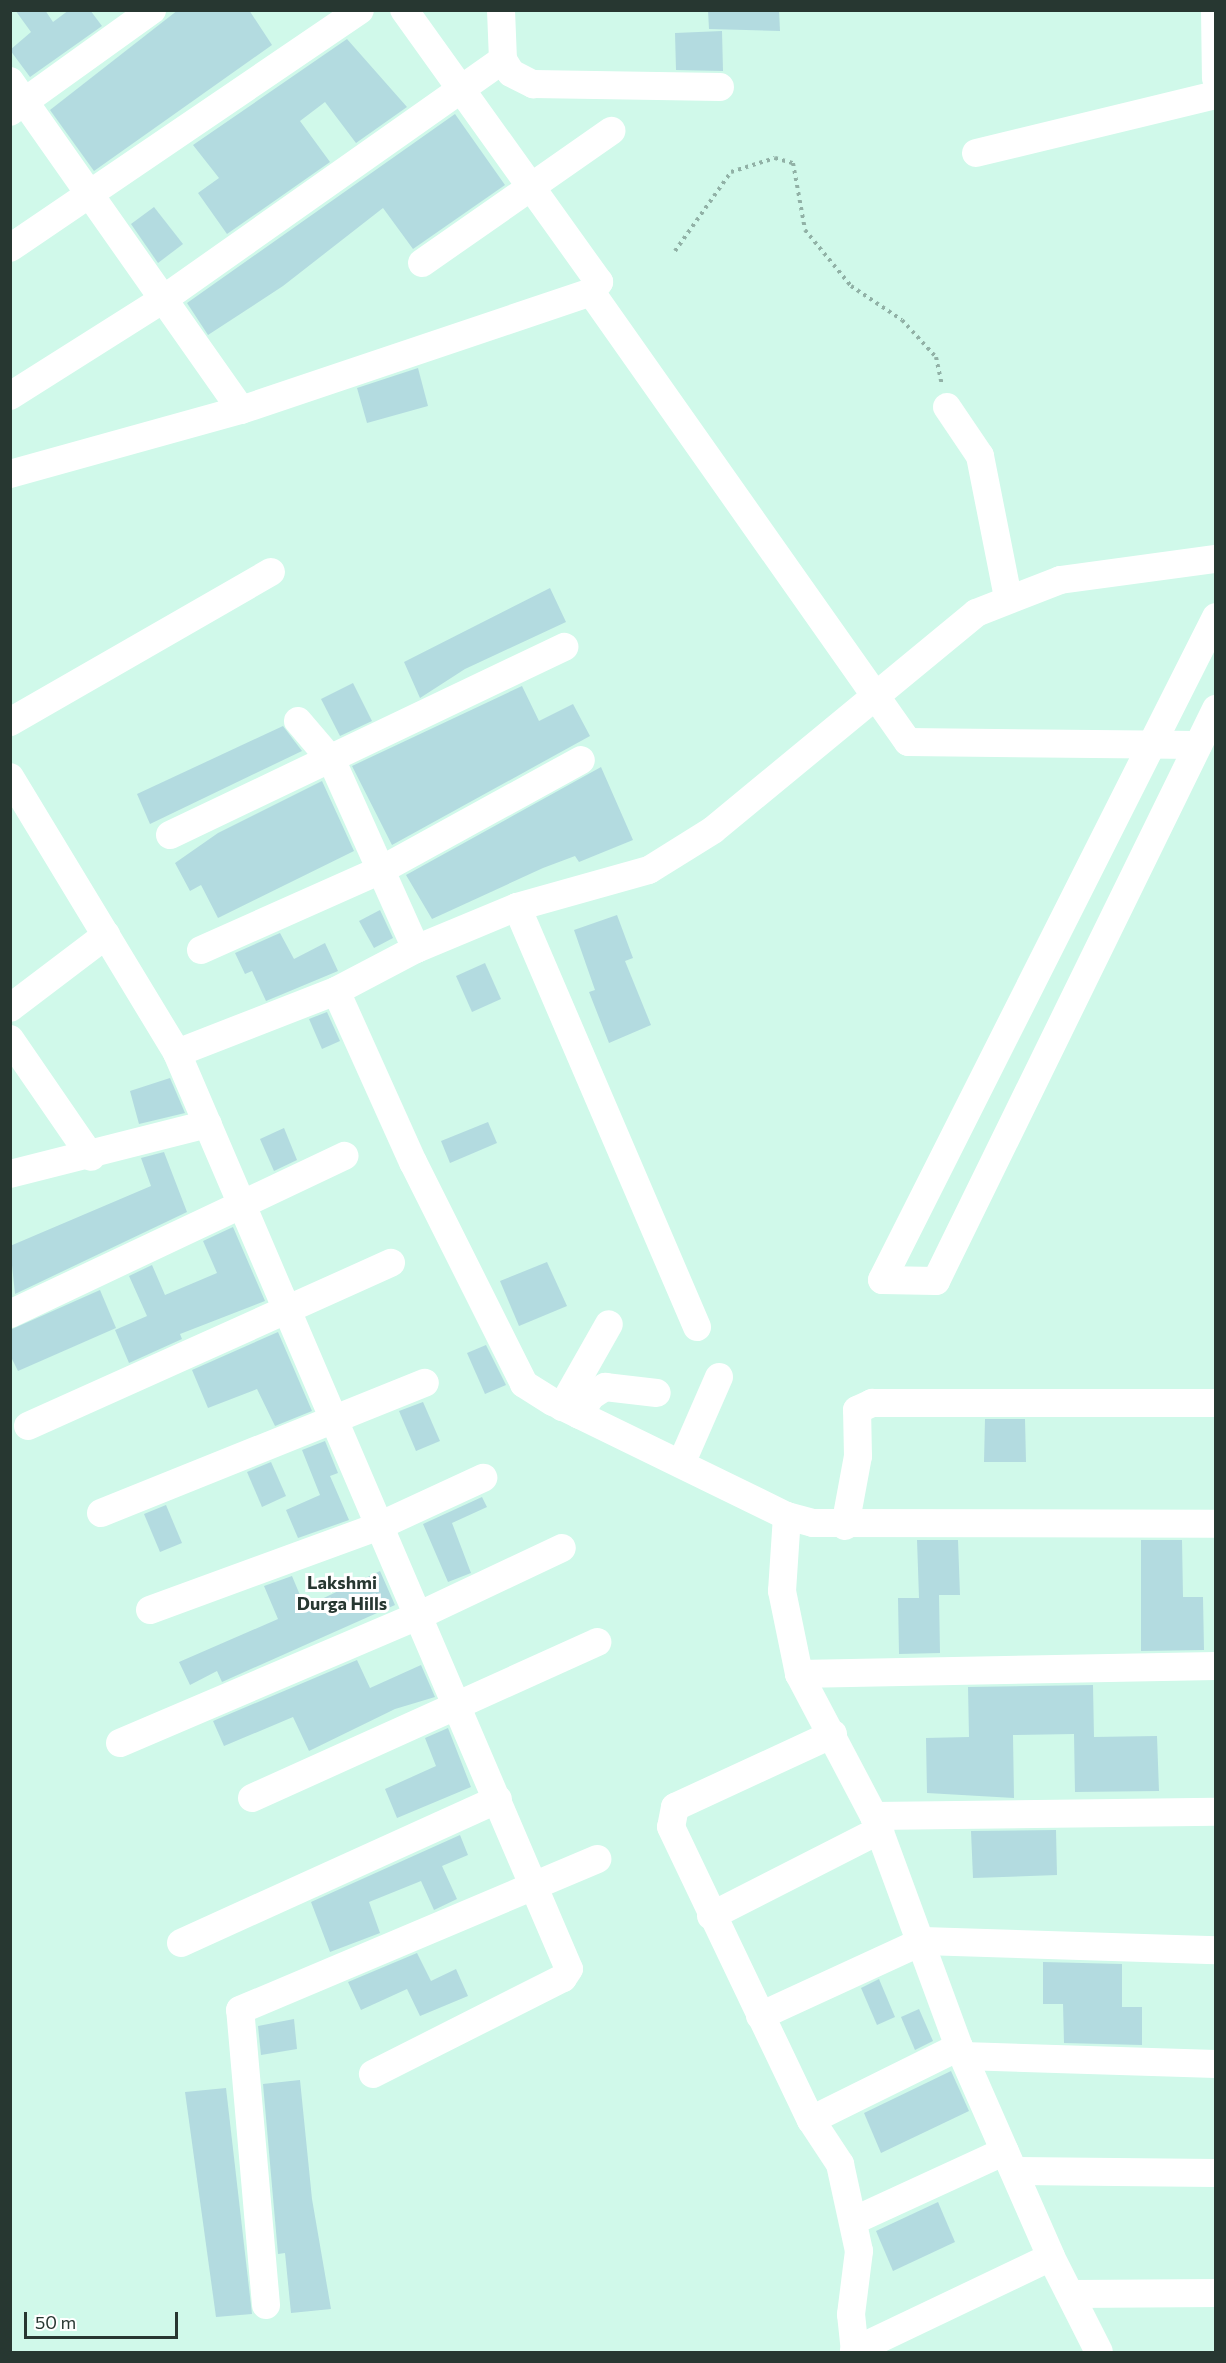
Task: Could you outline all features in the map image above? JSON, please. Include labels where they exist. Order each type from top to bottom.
[{"type":"street","points":[[152,10],[16,99],[93,197],[241,410]]},
{"type":"street","points":[[10,248],[93,197],[360,10]]},
{"type":"street","points":[[10,474],[241,410],[591,292],[599,282],[460,92],[404,10]]},
{"type":"street","points":[[501,10],[503,60],[511,73],[534,84],[720,87]]},
{"type":"street","points":[[1215,10],[1215,78]]},
{"type":"street","points":[[10,396],[165,298],[503,60]]},
{"type":"street","points":[[976,153],[1215,95]]},
{"type":"street","points":[[422,263],[529,186],[611,131]]},
{"type":"street","points":[[591,292],[874,697],[908,742],[1198,745]]},
{"type":"street","points":[[947,407],[980,456],[1008,598]]},
{"type":"street","points":[[177,1053],[336,991],[416,949],[518,907],[600,879],[649,870],[713,830],[976,613],[1008,598],[1060,580],[1215,559]]},
{"type":"street","points":[[10,722],[271,572]]},
{"type":"street","points":[[1215,617],[882,1280],[936,1281],[1215,709]]},
{"type":"street","points":[[170,835],[332,761],[565,647]]},
{"type":"street","points":[[298,721],[332,761],[416,949]]},
{"type":"street","points":[[201,950],[381,870],[581,760]]},
{"type":"street","points":[[10,777],[177,1053],[245,1206],[286,1308],[457,1708],[537,1886],[569,1969],[563,1978],[373,2074]]},
{"type":"street","points":[[518,907],[697,1326]]},
{"type":"street","points":[[10,1008],[106,935]]},
{"type":"street","points":[[336,991],[413,1162],[524,1384],[571,1411],[788,1516],[845,1526],[1215,1524]]},
{"type":"street","points":[[10,1040],[91,1157]]},
{"type":"street","points":[[10,1174],[91,1157],[208,1124]]},
{"type":"street","points":[[10,1314],[245,1206],[345,1156]]},
{"type":"street","points":[[28,1426],[286,1308],[391,1263]]},
{"type":"street","points":[[571,1411],[609,1324]]},
{"type":"street","points":[[681,1464],[719,1377]]},
{"type":"street","points":[[101,1513],[425,1383]]},
{"type":"street","points":[[571,1411],[605,1387],[657,1393]]},
{"type":"street","points":[[845,1526],[858,1456],[857,1410],[872,1403],[1215,1403]]},
{"type":"street","points":[[150,1610],[379,1526],[483,1478]]},
{"type":"street","points":[[788,1516],[782,1592],[800,1674],[877,1823],[923,1941],[961,2051],[1051,2257],[1072,2294],[1099,2352]]},
{"type":"street","points":[[120,1743],[418,1616],[562,1548]]},
{"type":"street","points":[[252,1798],[457,1708],[597,1642]]},
{"type":"street","points":[[800,1674],[1215,1666]]},
{"type":"street","points":[[833,1734],[673,1809],[675,1842],[811,2120],[840,2164],[859,2251],[851,2314],[855,2352],[1051,2257]]},
{"type":"street","points":[[181,1943],[498,1799]]},
{"type":"street","points":[[711,1916],[877,1823],[1215,1812]]},
{"type":"street","points":[[266,2306],[240,2010],[597,1859]]},
{"type":"street","points":[[760,2016],[923,1941],[1215,1950]]},
{"type":"street","points":[[811,2120],[961,2051],[1215,2064]]},
{"type":"street","points":[[853,2221],[1011,2161],[1215,2173]]},
{"type":"street","points":[[1072,2294],[1215,2293]]},
{"type":"path","points":[[675,252],[732,172],[775,158],[793,163],[805,230],[851,286],[902,320],[936,357],[947,407]]},
{"type":"building","points":[[15,10],[45,10],[53,22],[69,10],[90,10],[102,26],[30,77],[10,50],[31,32]]},
{"type":"building","points":[[178,10],[249,10],[272,45],[94,171],[50,110]]},
{"type":"building","points":[[708,10],[779,10],[780,31],[709,29]]},
{"type":"building","points":[[722,31],[723,71],[676,70],[675,33]]},
{"type":"building","points":[[347,39],[407,107],[356,143],[325,102],[300,121],[330,162],[227,234],[198,193],[219,178],[193,145]]},
{"type":"building","points":[[455,114],[505,185],[413,249],[383,208],[283,286],[208,335],[187,303]]},
{"type":"building","points":[[154,207],[183,244],[158,263],[131,224]]},
{"type":"building","points":[[418,368],[428,406],[367,423],[357,388]]},
{"type":"building","points":[[550,588],[566,622],[465,669],[420,698],[404,662]]},
{"type":"building","points":[[353,683],[372,721],[340,736],[321,699]]},
{"type":"building","points":[[522,686],[539,721],[573,704],[590,736],[392,845],[352,766]]},
{"type":"building","points":[[283,726],[302,751],[150,824],[137,794]]},
{"type":"building","points":[[601,767],[633,840],[579,862],[575,856],[543,868],[432,919],[406,875]]},
{"type":"building","points":[[322,781],[354,851],[218,918],[201,885],[190,891],[175,863],[218,833]]},
{"type":"building","points":[[380,910],[393,938],[374,948],[359,921]]},
{"type":"building","points":[[617,915],[633,958],[625,961],[651,1025],[609,1043],[589,992],[595,990],[574,930]]},
{"type":"building","points":[[280,933],[294,959],[325,943],[338,971],[266,1001],[252,971],[245,974],[235,953]]},
{"type":"building","points":[[485,963],[501,999],[472,1012],[456,976]]},
{"type":"building","points":[[327,1012],[340,1041],[322,1049],[309,1019]]},
{"type":"building","points":[[170,1078],[185,1113],[139,1124],[130,1091]]},
{"type":"building","points":[[488,1122],[497,1143],[450,1163],[441,1141]]},
{"type":"building","points":[[284,1128],[297,1160],[274,1171],[260,1139]]},
{"type":"building","points":[[164,1152],[187,1212],[15,1294],[10,1246],[151,1186],[141,1158]]},
{"type":"building","points":[[233,1227],[265,1301],[180,1334],[182,1339],[129,1363],[115,1330],[147,1316],[129,1276],[152,1265],[165,1295],[217,1273],[203,1241]]},
{"type":"building","points":[[547,1262],[567,1306],[519,1326],[500,1281]]},
{"type":"building","points":[[100,1290],[116,1328],[18,1371],[10,1355],[10,1330]]},
{"type":"building","points":[[278,1332],[312,1411],[275,1426],[257,1389],[208,1408],[192,1370]]},
{"type":"building","points":[[486,1345],[506,1385],[485,1394],[467,1353]]},
{"type":"building","points":[[423,1402],[440,1441],[416,1451],[399,1411]]},
{"type":"building","points":[[985,1419],[1025,1419],[1026,1462],[984,1462]]},
{"type":"building","points":[[325,1441],[338,1473],[330,1476],[349,1520],[298,1538],[286,1510],[320,1495],[302,1450]]},
{"type":"building","points":[[271,1462],[286,1496],[262,1507],[247,1472]]},
{"type":"building","points":[[482,1497],[487,1507],[452,1523],[471,1573],[448,1582],[423,1524]]},
{"type":"building","points":[[166,1505],[182,1543],[160,1552],[144,1514]]},
{"type":"building","points":[[917,1540],[958,1540],[960,1595],[939,1595],[940,1653],[899,1654],[898,1598],[919,1598]]},
{"type":"building","points":[[1141,1540],[1182,1540],[1183,1597],[1203,1597],[1204,1650],[1141,1651]]},
{"type":"building","points":[[380,1571],[395,1605],[222,1682],[217,1671],[190,1685],[179,1662],[278,1619],[264,1586],[292,1576],[305,1607]]},
{"type":"building","points":[[357,1660],[370,1688],[421,1665],[435,1697],[395,1709],[309,1751],[293,1717],[224,1746],[213,1721]]},
{"type":"building","points":[[1093,1685],[1094,1737],[1157,1736],[1159,1791],[1075,1792],[1074,1734],[1013,1735],[1014,1798],[927,1793],[926,1738],[969,1737],[968,1687]]},
{"type":"building","points":[[448,1728],[471,1787],[397,1818],[385,1789],[436,1766],[425,1738]]},
{"type":"building","points":[[1056,1830],[1057,1875],[973,1878],[971,1831]]},
{"type":"building","points":[[460,1835],[468,1855],[442,1866],[457,1899],[434,1910],[421,1881],[369,1902],[380,1933],[330,1952],[311,1902]]},
{"type":"building","points":[[417,1953],[431,1981],[456,1969],[468,1996],[420,2016],[407,1989],[361,2010],[348,1982]]},
{"type":"building","points":[[1043,1962],[1122,1964],[1122,2007],[1142,2007],[1142,2045],[1064,2043],[1063,2004],[1043,2004]]},
{"type":"building","points":[[879,1979],[895,2017],[877,2025],[861,1988]]},
{"type":"building","points":[[919,2009],[933,2041],[915,2050],[901,2017]]},
{"type":"building","points":[[294,2019],[297,2049],[261,2055],[258,2026]]},
{"type":"building","points":[[951,2071],[969,2111],[881,2153],[864,2113]]},
{"type":"building","points":[[300,2080],[312,2199],[331,2309],[291,2313],[285,2253],[278,2254],[263,2084]]},
{"type":"building","points":[[226,2088],[252,2314],[216,2317],[185,2092]]},
{"type":"building","points":[[938,2202],[955,2242],[893,2271],[876,2231]]},
{"type":"district","name":"Lakshmi Durga Hills","points":[[342,1593]]}]
